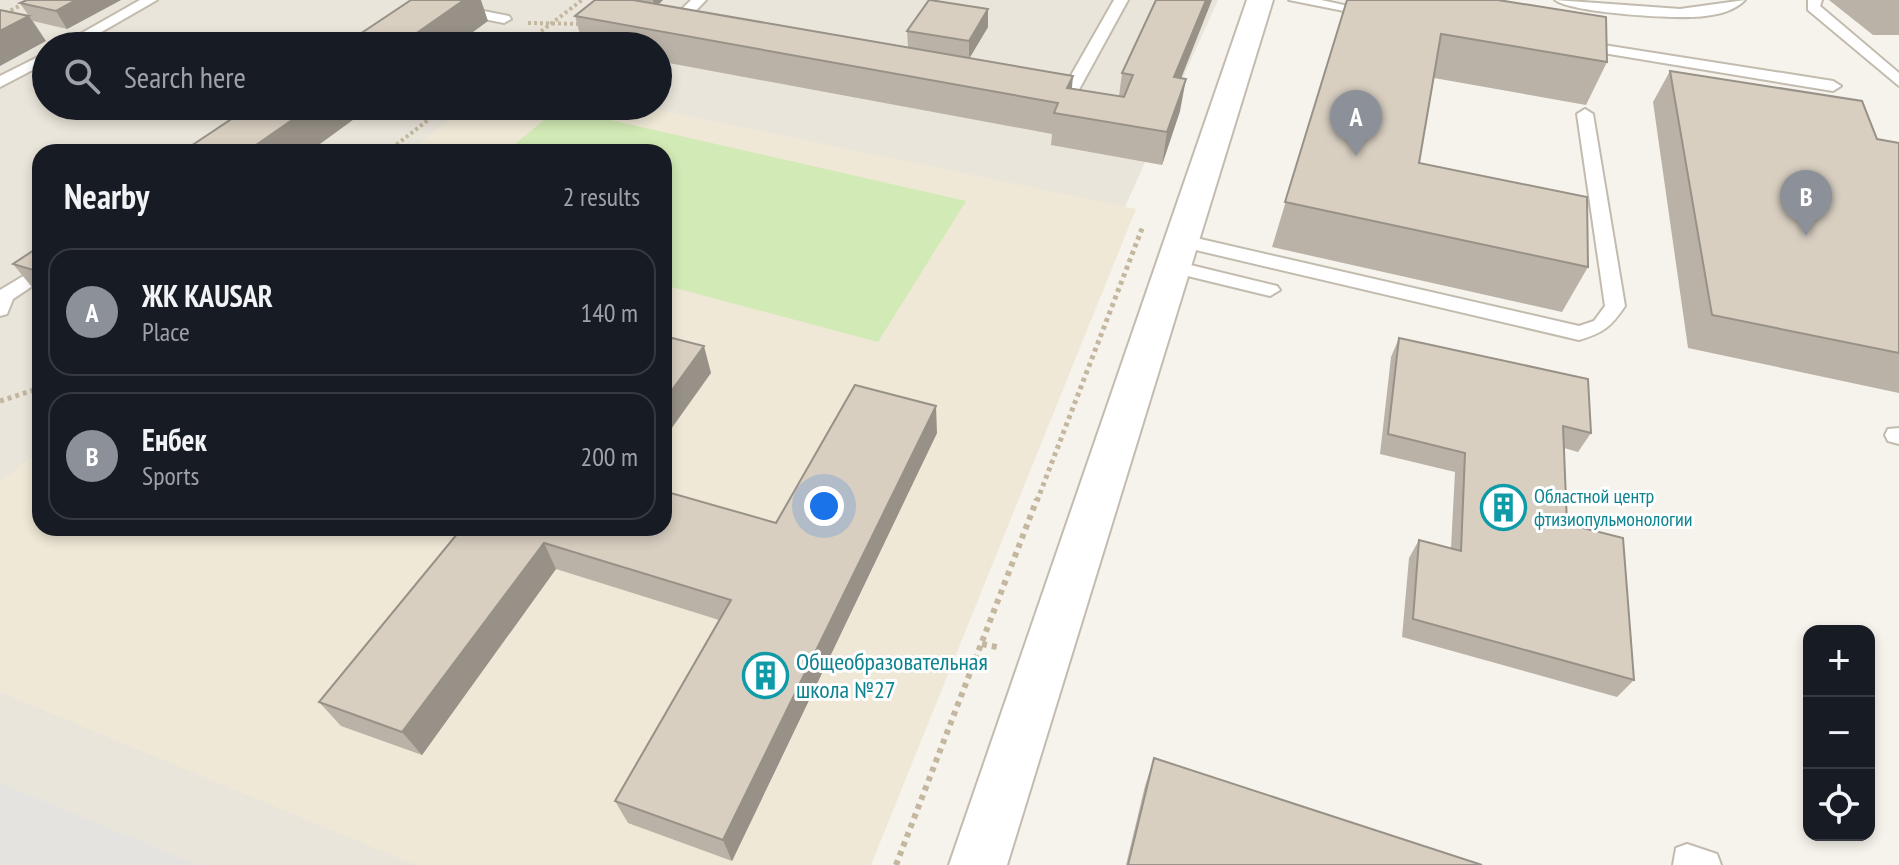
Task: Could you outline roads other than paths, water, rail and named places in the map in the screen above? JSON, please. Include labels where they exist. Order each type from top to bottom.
[{"type":"street","points":[[978,865],[1260,0]]},
{"type":"lane","points":[[92,32],[150,0]]},
{"type":"lane","points":[[695,22],[680,19],[699,0]]},
{"type":"lane","points":[[1038,86],[1070,92],[1121,0]]},
{"type":"lane","points":[[1296,0],[1391,15]]},
{"type":"lane","points":[[1562,0],[1687,13],[1714,11],[1738,0]]},
{"type":"lane","points":[[1815,0],[1813,7],[1899,81]]},
{"type":"lane","points":[[443,7],[504,19]]},
{"type":"lane","points":[[1565,43],[1833,86]]},
{"type":"lane","points":[[0,82],[32,65]]},
{"type":"lane","points":[[1178,254],[1579,333],[1601,326],[1615,306],[1585,114]]},
{"type":"lane","points":[[1178,254],[1270,290]]},
{"type":"lane","points":[[0,309],[5,296],[32,277]]},
{"type":"lane","points":[[1688,865],[1687,859],[1706,865]]},
{"type":"place","name":"ЖК KAUSAR","points":[[1356,156]]},
{"type":"place","name":"Енбек","points":[[1806,236]]},
{"type":"place","name":"Областной центр фтизиопульмонологии","points":[[1503,507]]},
{"type":"place","name":"Общеобразовательная школа №27","points":[[765,676]]}]
